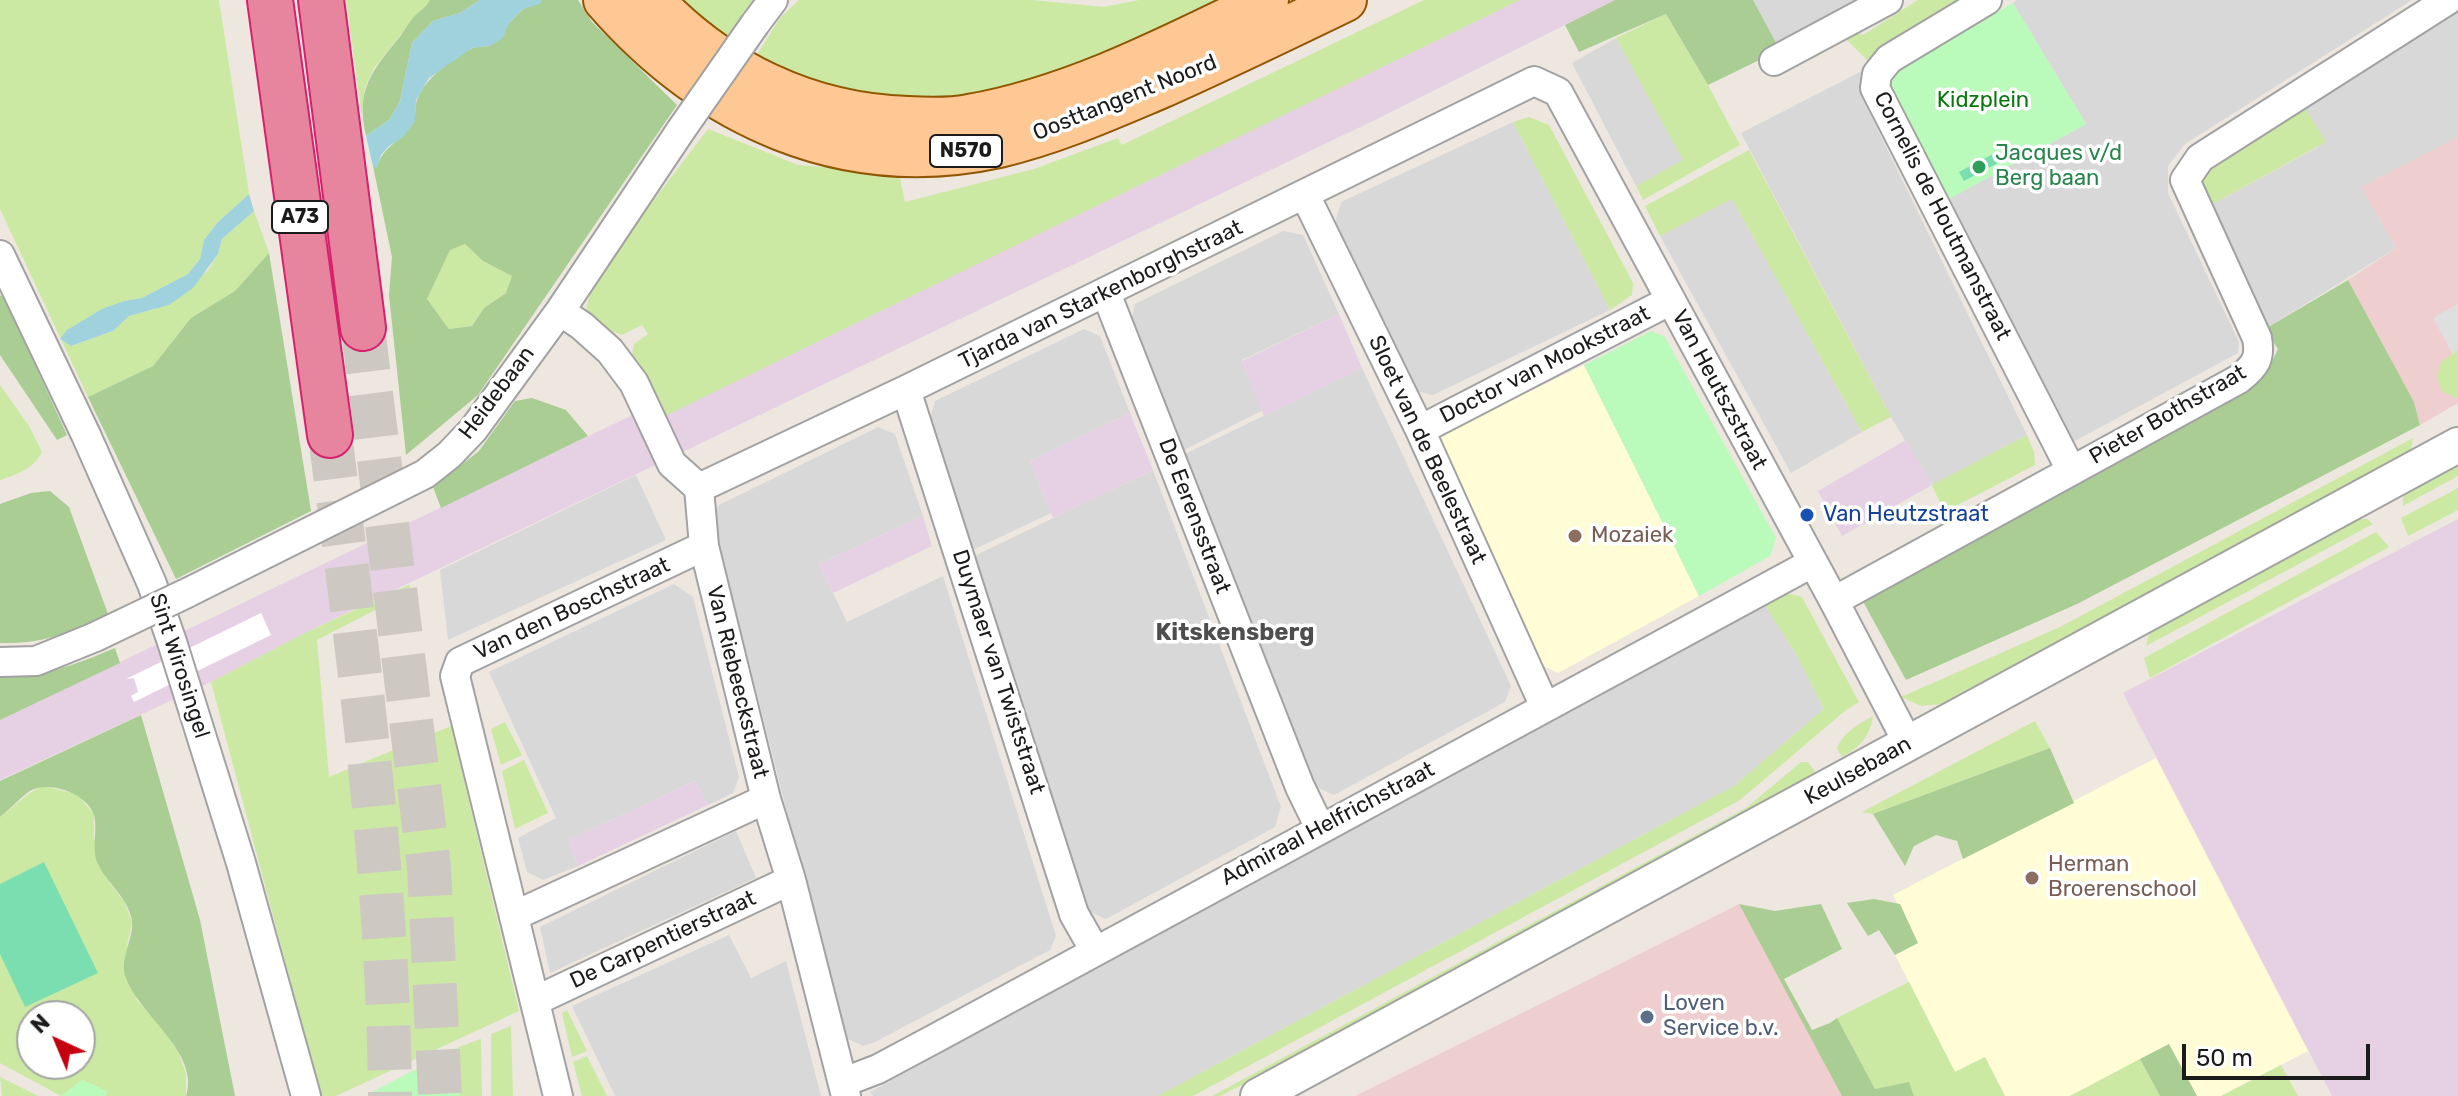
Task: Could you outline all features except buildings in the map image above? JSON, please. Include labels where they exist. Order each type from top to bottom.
[{"type":"highway","name":"A73","points":[[270,0],[330,435]]},
{"type":"highway","name":"A73","points":[[321,0],[363,328]]},
{"type":"main road","name":"Oosttangent Noord","points":[[605,0],[674,69],[736,109],[764,123],[818,141],[878,152],[918,154],[997,146],[1055,131],[1222,59],[1345,0]]},
{"type":"main road","name":"Oosttangent Noord","points":[[652,0],[691,38],[716,57],[771,88],[837,111],[933,119],[966,117],[1059,92],[1190,37],[1267,0]]},
{"type":"street","name":"Heidebaan","points":[[0,662],[36,661],[95,637],[425,474],[449,455],[473,430],[560,311],[681,130],[773,0]]},
{"type":"street","points":[[1774,61],[1888,0]]},
{"type":"street","name":"Pieter Bothstraat","points":[[1834,601],[2239,379],[2253,368],[2260,356],[2257,338],[2185,180],[2200,158],[2448,0]]},
{"type":"street","name":"Cornelis de Houtmanstraat","points":[[1982,1],[1889,59],[1877,74],[1875,88],[2071,470]]},
{"type":"street","name":"Van Heutszstraat","points":[[1501,97],[1534,81],[1558,92],[1908,743]]},
{"type":"street","name":"Tjarda van Starkenborghstraat","points":[[699,488],[1106,293],[1501,97]]},
{"type":"street","name":"Sloet van de Beelestraat","points":[[1305,195],[1420,430],[1545,707]]},
{"type":"street","name":"Sint Wirosingel","points":[[0,255],[152,584],[237,848],[306,1096]]},
{"type":"street","name":"De Eerensstraat","points":[[1106,293],[1300,787],[1320,828]]},
{"type":"street","name":"Doctor van Mookstraat","points":[[1420,430],[1671,300]]},
{"type":"street","points":[[560,311],[610,351],[634,383],[672,464],[699,488]]},
{"type":"street","name":"Duymaer van Twiststraat","points":[[906,390],[1074,914],[1095,951]]},
{"type":"street","name":"Keulsebaan","points":[[1258,1096],[2458,445]]},
{"type":"street","name":"Van Riebeeckstraat","points":[[699,488],[704,546],[766,799],[791,880],[845,1089]]},
{"type":"street","name":"Van den Boschstraat","points":[[558,1096],[455,676],[460,662],[704,546]]},
{"type":"street","name":"Admiraal Helfrichstraat","points":[[845,1089],[1812,563]]},
{"type":"street","points":[[514,916],[766,799]]},
{"type":"street","name":"De Carpentierstraat","points":[[535,1001],[791,880]]},
{"type":"shaded area","points":[[1493,0],[1615,0],[1379,118],[305,633],[211,682],[0,780],[0,720]]},
{"type":"shaded area","points":[[1753,0],[1870,0],[1780,50]]},
{"type":"shaded area","points":[[2017,0],[2412,0],[2185,144],[2168,166],[2168,193],[2239,342],[2238,353],[2073,442],[2062,437],[1947,200],[2086,124],[2013,3]]},
{"type":"shaded area","points":[[2458,7],[2458,137],[2361,187],[2396,248],[2265,329],[2207,207],[2318,147],[2299,111]]},
{"type":"shaded area","points":[[1616,38],[1684,160],[1636,186],[1572,63]]},
{"type":"shaded area","points":[[1866,69],[1862,88],[1867,108],[2027,435],[1932,485],[1891,417],[1741,133]]},
{"type":"shaded area","points":[[1513,122],[1610,310],[1433,395],[1412,390],[1335,223],[1341,202]]},
{"type":"shaded area","points":[[2458,137],[2458,350],[2452,353],[2442,391],[2458,399],[2458,403],[2420,425],[2414,402],[2348,280],[2396,248],[2361,187]]},
{"type":"shaded area","points":[[1732,199],[1862,432],[1791,473],[1660,236]]},
{"type":"shaded area","points":[[1283,231],[1303,235],[1339,314],[1242,360],[1263,410],[1184,450],[1132,318],[1135,304]]},
{"type":"shaded area","points":[[2458,304],[2458,350],[2452,353],[2433,318]]},
{"type":"shaded area","points":[[1339,314],[1362,368],[1264,416],[1242,361]]},
{"type":"shaded area","points":[[1084,329],[1100,336],[1130,413],[1030,461],[1051,513],[971,551],[930,419],[935,401]]},
{"type":"shaded area","name":"Mozaiek","points":[[1584,365],[1699,596],[1558,673],[1541,665],[1435,437]]},
{"type":"shaded area","points":[[1362,368],[1511,686],[1505,702],[1334,795],[1316,787],[1185,454]]},
{"type":"shaded area","points":[[1130,413],[1153,470],[1053,518],[1030,461]]},
{"type":"shaded area","points":[[878,427],[895,434],[923,516],[819,564],[847,622],[943,576],[1056,936],[1050,950],[863,1046],[848,1039],[841,1026],[713,520],[719,505]]},
{"type":"shaded area","points":[[1906,440],[1932,485],[1842,536],[1818,491]]},
{"type":"shaded area","points":[[1153,470],[1281,807],[1275,827],[1106,919],[1088,911],[972,557]]},
{"type":"shaded area","points":[[636,475],[666,540],[448,640],[440,570]]},
{"type":"shaded area","points":[[923,516],[932,546],[833,593],[819,564]]},
{"type":"shaded area","points":[[2458,519],[2458,1096],[2332,1096],[2123,693]]},
{"type":"shaded area","points":[[674,584],[693,597],[739,777],[733,793],[708,805],[695,781],[569,840],[578,866],[543,880],[527,872],[518,838],[556,818],[489,672]]},
{"type":"shaded area","points":[[1763,602],[1796,654],[1824,709],[1734,786],[1158,1096],[873,1096],[870,1092]]},
{"type":"shaded area","points":[[2156,758],[2308,1051],[2221,1096],[2197,1096],[2169,1044],[2070,1096],[2005,1096],[1985,1057],[1955,1072],[1895,955],[1918,943],[1893,895]]},
{"type":"shaded area","points":[[695,781],[708,805],[578,866],[569,840]]},
{"type":"shaded area","points":[[736,831],[756,878],[550,973],[540,927]]},
{"type":"shaded area","points":[[1739,904],[1843,1096],[1355,1096],[1558,995]]},
{"type":"shaded area","points":[[729,935],[751,978],[786,961],[821,1096],[615,1096],[572,1006]]},
{"type":"green space","points":[[0,0],[219,0],[249,194],[217,223],[204,240],[200,259],[188,274],[142,298],[124,301],[61,339],[0,209]]},
{"type":"green space","points":[[346,0],[430,0],[374,68],[365,87],[362,116]]},
{"type":"green space","points":[[430,0],[480,0],[460,13],[433,21],[412,43],[400,101],[390,119],[366,136],[363,107],[368,83],[380,62]]},
{"type":"green space","points":[[527,0],[578,0],[592,22],[677,105],[478,395],[406,455],[389,295],[392,257],[373,166],[377,167],[388,148],[412,124],[417,100],[432,77],[464,52],[490,46],[529,3]],"holes":[[[465,244],[483,261],[512,276],[506,293],[484,308],[472,326],[449,329],[427,299],[450,250]]]},
{"type":"green space","points":[[676,0],[760,0],[726,42]]},
{"type":"green space","points":[[799,0],[1032,0],[1104,7],[1139,0],[1220,0],[1018,95],[884,103],[753,61],[780,18]]},
{"type":"green space","points":[[1424,0],[1520,0],[663,417],[632,355],[634,344],[648,334],[642,325],[622,335],[599,326],[586,308],[595,280],[614,252],[708,129],[798,165],[899,173],[905,202],[1034,169],[1118,138],[1122,145]]},
{"type":"green space","points":[[1615,0],[1753,0],[1780,50],[1708,85],[1666,14],[1579,52],[1565,25]]},
{"type":"green space","points":[[1918,0],[1958,0],[1885,45],[1869,62],[1843,36],[1853,31],[1863,35]]},
{"type":"green space","name":"Kidzplein","points":[[2013,3],[2086,124],[1947,200],[1898,109],[1891,85],[1898,69]]},
{"type":"green space","points":[[1666,14],[1740,145],[1643,200],[1636,186],[1683,160],[1616,38]]},
{"type":"green space","points":[[2305,108],[2326,142],[2207,207],[2199,178]]},
{"type":"green space","points":[[1529,117],[1549,125],[1633,283],[1632,295],[1610,310],[1513,122]]},
{"type":"green space","points":[[1749,150],[1891,417],[1862,432],[1732,199],[1660,236],[1645,206]]},
{"type":"green space","name":"Jacques v/d Berg baan","points":[[1995,153],[2000,162],[1964,181],[1959,172]]},
{"type":"green space","points":[[254,211],[269,253],[235,291],[191,318],[153,366],[88,397],[61,340],[72,346],[113,331],[129,316],[169,305],[208,270],[218,254],[222,239]]},
{"type":"green space","points":[[465,244],[483,261],[512,276],[506,293],[484,308],[472,326],[449,329],[427,299],[450,250]]},
{"type":"green space","points":[[269,253],[311,511],[176,579],[88,397],[153,366],[191,318],[235,291]]},
{"type":"green space","points":[[2348,280],[2414,402],[2420,425],[2077,604],[1906,680],[1860,596],[2258,381],[2269,368],[2278,349],[2265,329]]},
{"type":"green space","points":[[0,295],[5,299],[67,435],[57,440],[0,355]]},
{"type":"green space","points":[[1651,331],[1665,337],[1776,538],[1770,556],[1699,596],[1584,365]]},
{"type":"green space","points":[[2458,350],[2458,399],[2442,391],[2437,378],[2441,362]]},
{"type":"green space","points":[[0,385],[29,426],[42,452],[30,467],[0,480]]},
{"type":"green space","points":[[532,398],[566,410],[588,436],[441,508],[433,487],[479,451],[515,401]]},
{"type":"green space","points":[[2027,435],[2035,465],[1944,512],[1932,485]]},
{"type":"green space","points":[[2413,438],[2410,454],[1941,704],[1921,706],[1901,697],[2060,627]]},
{"type":"green space","points":[[2458,462],[2458,476],[2403,506],[2407,490]]},
{"type":"green space","points":[[2458,488],[2458,510],[2408,536],[2401,518]]},
{"type":"green space","points":[[50,491],[69,507],[108,614],[56,636],[31,642],[0,643],[0,504],[31,493]]},
{"type":"green space","points":[[2354,519],[2367,519],[2373,524],[2146,646],[2150,631]]},
{"type":"green space","points":[[2376,532],[2389,547],[2150,678],[2144,658]]},
{"type":"green space","points":[[410,584],[410,592],[317,640],[329,777],[451,726],[519,1011],[336,1096],[321,1096],[211,682],[305,633]]},
{"type":"green space","points":[[1784,592],[1802,597],[1859,702],[1740,800],[1193,1096],[1158,1096],[1734,786],[1824,709],[1796,654],[1763,602]]},
{"type":"green space","points":[[115,648],[120,663],[0,720],[0,677],[59,668]]},
{"type":"green space","points":[[141,715],[200,920],[235,1096],[186,1096],[188,1080],[176,1048],[131,989],[124,968],[132,921],[127,905],[98,864],[95,821],[90,807],[75,794],[44,787],[27,793],[0,817],[0,781]]},
{"type":"green space","points":[[1873,716],[1863,741],[1842,757],[1837,749],[1843,738]]},
{"type":"green space","points":[[2035,721],[2050,748],[1873,814],[1862,812]]},
{"type":"green space","points":[[505,722],[522,755],[501,765],[491,729]]},
{"type":"green space","points":[[2050,748],[2074,803],[1963,859],[1957,841],[1936,835],[1914,846],[1905,866],[1873,814]]},
{"type":"green space","points":[[524,760],[548,813],[515,829],[502,771]]},
{"type":"green space","points":[[1801,762],[1808,762],[1816,773],[1333,1039],[1220,1096],[1212,1096],[1746,808]]},
{"type":"green space","points":[[43,786],[77,794],[94,814],[94,838],[110,883],[125,903],[132,923],[127,945],[137,1000],[162,1027],[178,1052],[186,1073],[186,1096],[105,1096],[107,1092],[83,1080],[96,1080],[96,1000],[16,1000],[16,1072],[0,1063],[0,817]]},
{"type":"green space","points":[[44,862],[98,973],[40,1000],[22,1000],[0,954],[0,884]]},
{"type":"green space","points":[[1874,899],[1900,904],[1918,943],[1895,955],[1879,930],[1868,936],[1847,903]]},
{"type":"green space","points":[[1739,904],[1775,911],[1821,904],[1842,949],[1784,979],[1812,1030],[1837,1018],[1875,1089],[1909,1082],[1914,1096],[1842,1096]]},
{"type":"green space","points":[[1909,982],[1955,1072],[1985,1057],[2005,1096],[1914,1096],[1908,1083],[1875,1089],[1837,1018]]},
{"type":"green space","points":[[567,1010],[587,1051],[572,1057],[562,1013]]},
{"type":"green space","points":[[511,1026],[513,1096],[491,1096],[491,1034]]},
{"type":"green space","points":[[481,1039],[482,1096],[460,1096],[459,1047]]},
{"type":"green space","points":[[2169,1044],[2197,1096],[2160,1096],[2140,1059]]},
{"type":"green space","points":[[459,1047],[460,1096],[373,1096],[372,1092]]},
{"type":"green space","points":[[587,1056],[607,1096],[582,1096],[573,1062]]},
{"type":"green space","points":[[2140,1059],[2160,1096],[2070,1096]]},
{"type":"green space","points":[[2281,1065],[2298,1096],[2221,1096]]},
{"type":"green space","points":[[0,1077],[38,1096],[2,1096]]},
{"type":"green space","points":[[31,1080],[83,1080],[61,1096]]},
{"type":"green space","points":[[82,1080],[107,1091],[105,1096],[61,1096]]},
{"type":"water","points":[[480,0],[527,0],[529,3],[509,23],[503,38],[490,46],[472,48],[429,78],[416,100],[415,121],[403,137],[381,155],[377,168],[373,166],[366,136],[390,119],[400,101],[412,43],[433,21],[460,13]]},
{"type":"water","points":[[249,194],[254,211],[222,239],[218,254],[193,288],[169,305],[129,316],[113,331],[71,346],[60,339],[67,330],[102,309],[142,298],[188,274],[200,259],[204,240],[217,223]]},
{"type":"pier","points":[[261,613],[271,635],[134,702],[131,696],[138,692],[134,678],[126,679]]},
{"type":"waterway","points":[[520,6],[538,0]]},
{"type":"tunnel","points":[[363,328],[429,867],[440,1096]]},
{"type":"tunnel","points":[[330,435],[378,847],[390,1096]]},
{"type":"place","name":"Jacques v/d Berg baan","points":[[1979,167]]},
{"type":"place","name":"Van Heutzstraat","points":[[1807,515]]},
{"type":"place","name":"Mozaiek","points":[[1575,536]]},
{"type":"place","name":"Herman Broerenschool","points":[[2032,878]]},
{"type":"place","name":"Loven Service b.v.","points":[[1647,1017]]},
{"type":"district","name":"Kitskensberg","points":[[1235,633]]}]
